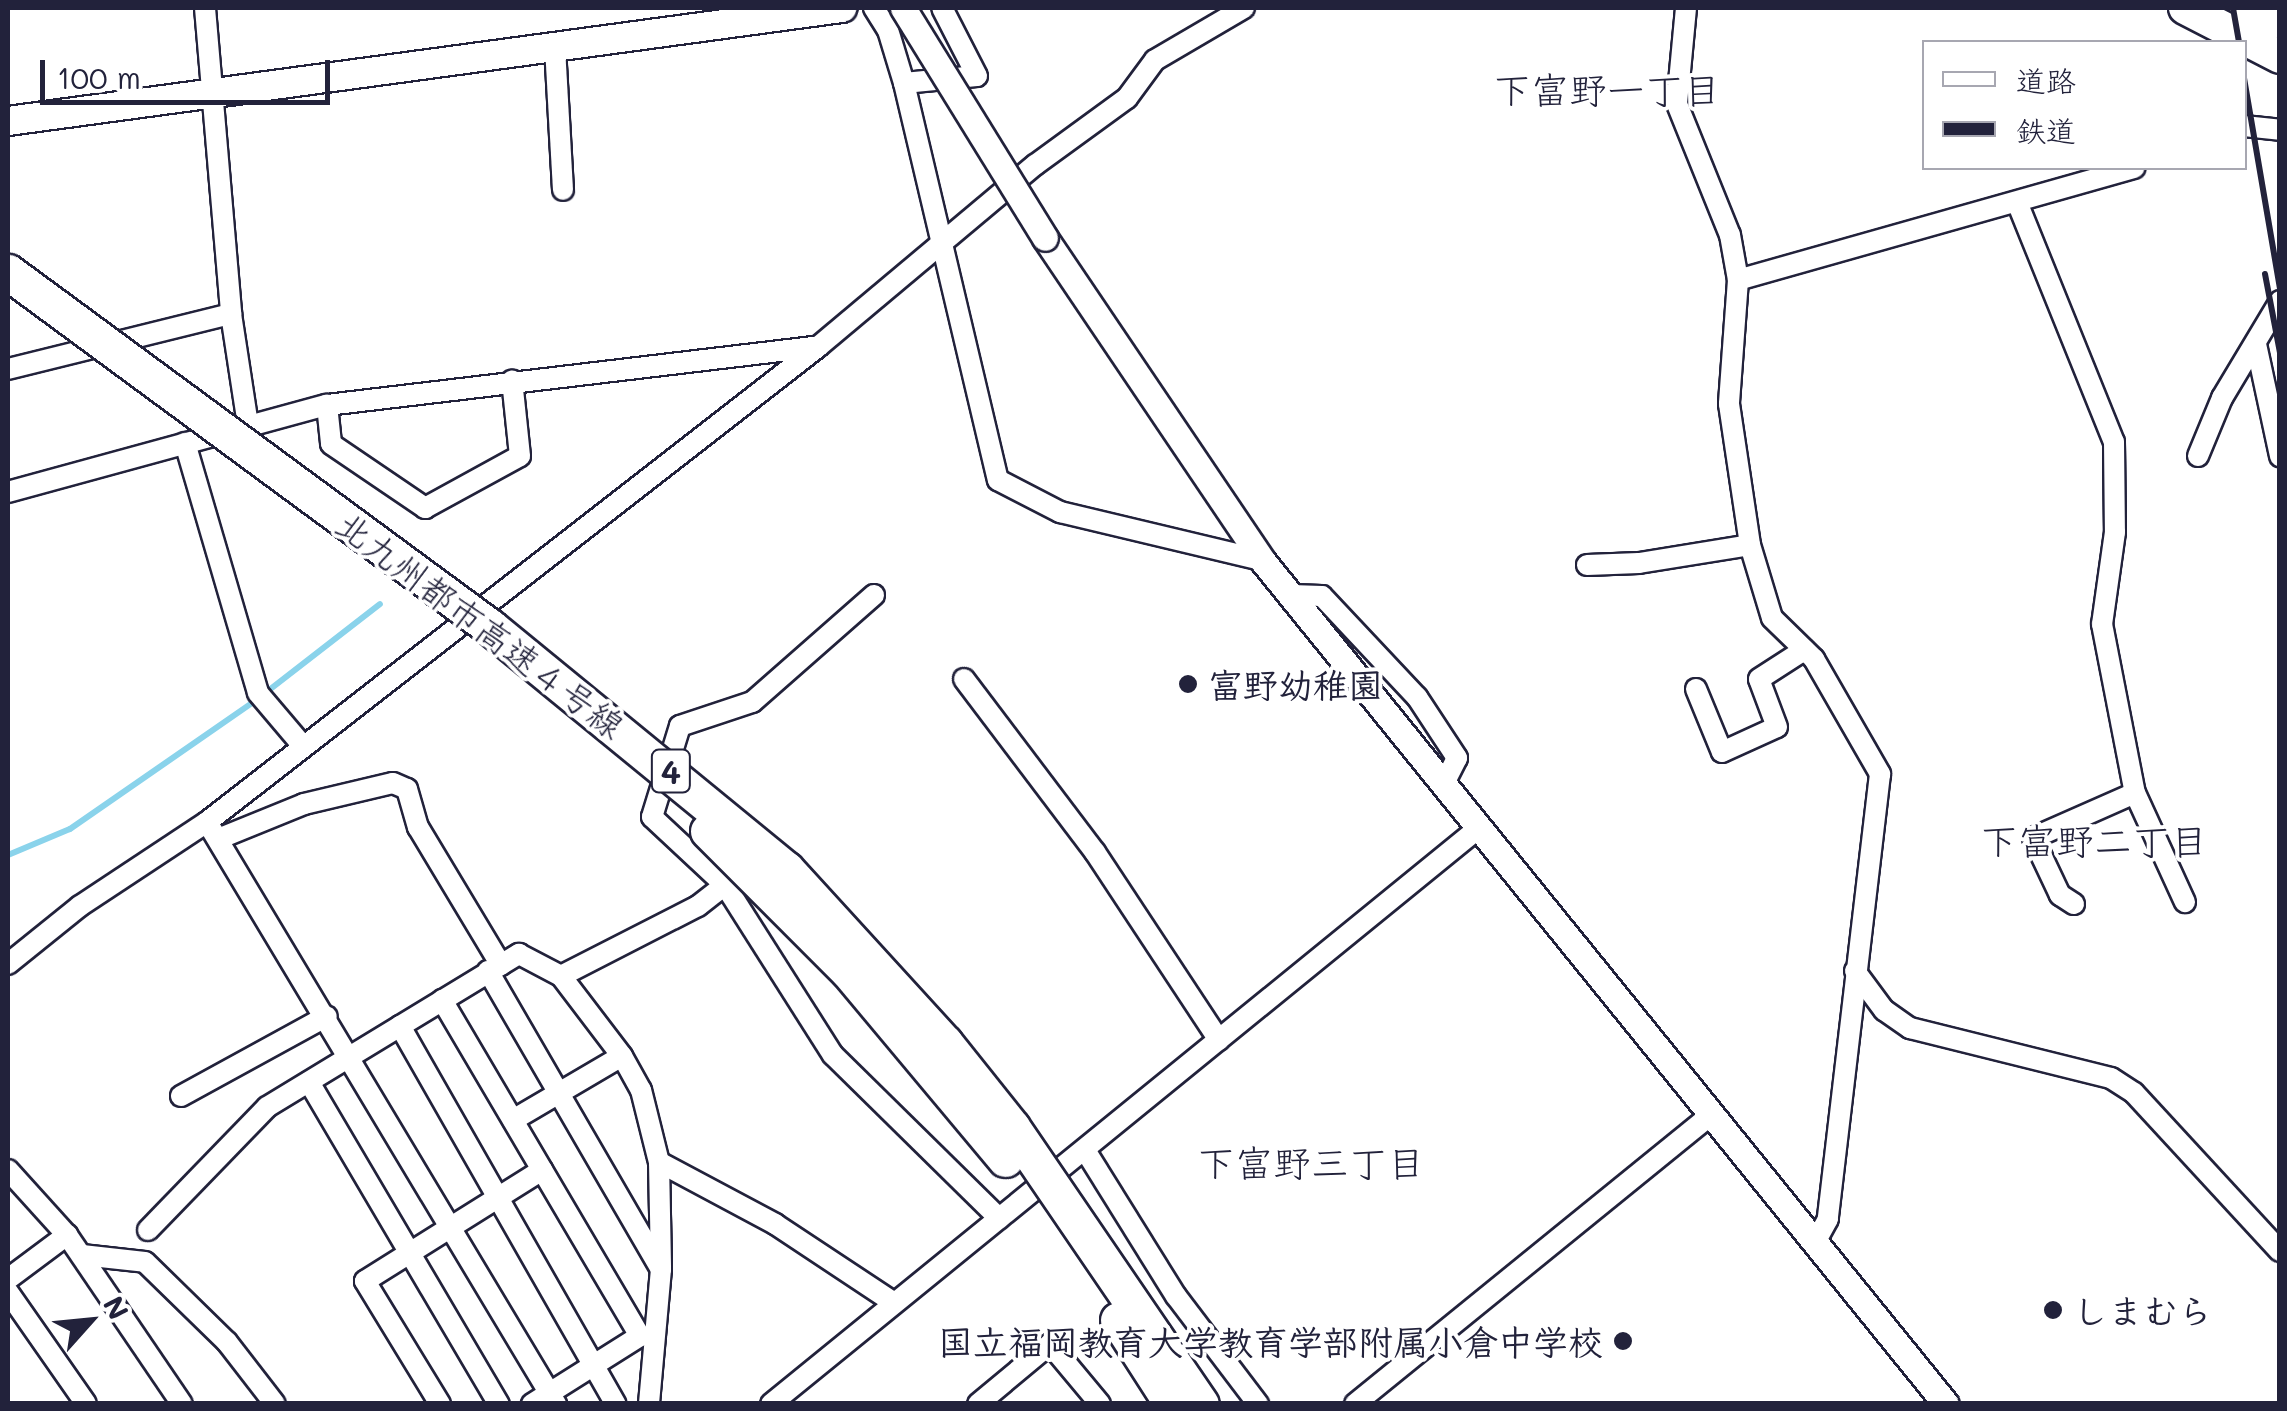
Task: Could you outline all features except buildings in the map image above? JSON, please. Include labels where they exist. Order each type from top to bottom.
[{"type":"highway","points":[[2185,8],[2280,57]]},
{"type":"highway","points":[[2250,8],[2280,22]]},
{"type":"highway","name":"北九州都市高速４号線","points":[[8,272],[490,627],[786,870],[945,1043],[1012,1127],[1201,1404]]},
{"type":"highway","name":"北九州都市高速４号線","points":[[8,298],[477,646],[730,852],[848,971],[990,1138],[1172,1404]]},
{"type":"main road","points":[[8,120],[555,47],[713,18],[842,8]]},
{"type":"street","points":[[205,8],[231,314],[248,424]]},
{"type":"street","points":[[874,8],[888,30],[904,83],[998,480],[1060,512],[1262,560]]},
{"type":"street","points":[[903,8],[1045,238],[1262,560],[1946,1404]]},
{"type":"street","points":[[904,83],[977,76],[942,8]]},
{"type":"street","points":[[8,964],[80,906],[212,830],[303,746],[942,249],[1035,166],[1127,98],[1156,60],[1244,8]]},
{"type":"street","points":[[1686,8],[1677,104],[1730,235],[1738,280],[1729,404],[1750,544],[1772,618],[1804,650],[1880,774],[1828,1219],[1816,1241]]},
{"type":"street","points":[[555,47],[562,190]]},
{"type":"street","points":[[2247,126],[2280,130]]},
{"type":"street","points":[[1738,280],[2127,170]]},
{"type":"street","points":[[2017,202],[2114,442],[2115,532],[2102,624],[2134,793],[2185,902]]},
{"type":"street","points":[[2198,456],[2222,398],[2280,301]]},
{"type":"street","points":[[8,370],[231,314]]},
{"type":"street","points":[[2256,344],[2280,456]]},
{"type":"street","points":[[8,492],[326,405],[818,346]]},
{"type":"street","points":[[326,405],[331,444],[425,508],[520,456],[512,380]]},
{"type":"street","points":[[185,443],[263,700],[303,746]]},
{"type":"street","points":[[1587,565],[1750,544]]},
{"type":"street","points":[[874,595],[752,702],[680,726],[652,816],[725,885],[834,1055],[999,1218]]},
{"type":"street","points":[[1696,689],[1722,752],[1778,727],[1759,680],[1804,650]]},
{"type":"street","points":[[964,679],[1095,852],[1219,1040]]},
{"type":"street","points":[[212,830],[394,784],[408,789],[418,827],[559,1094],[661,1269]]},
{"type":"street","points":[[2074,904],[2060,896],[2033,838],[2134,793]]},
{"type":"street","points":[[771,1404],[1480,827]]},
{"type":"street","points":[[212,830],[452,1227],[546,1400],[640,1336],[442,1000]]},
{"type":"street","points":[[561,976],[698,906],[725,885]]},
{"type":"street","points":[[148,1230],[266,1107],[519,954],[561,976],[622,1056],[641,1090],[659,1162],[661,1269],[649,1404]]},
{"type":"street","points":[[1855,970],[1884,1010],[1910,1028],[2123,1085],[2280,1251]]},
{"type":"street","points":[[182,1096],[327,1016]]},
{"type":"street","points":[[400,1026],[616,1404]]},
{"type":"street","points":[[512,1120],[622,1056]]},
{"type":"street","points":[[309,1082],[498,1404]]},
{"type":"street","points":[[1355,1404],[1711,1115]]},
{"type":"street","points":[[1085,1150],[1176,1296],[1258,1404]]},
{"type":"street","points":[[659,1162],[774,1224],[893,1302]]},
{"type":"street","points":[[8,1170],[68,1235],[182,1404]]},
{"type":"street","points":[[440,1404],[365,1281],[542,1170]]},
{"type":"street","points":[[8,1279],[68,1235]]},
{"type":"street","points":[[82,1255],[145,1262],[227,1342],[268,1401]]},
{"type":"street","points":[[8,1292],[86,1404]]},
{"type":"street","points":[[978,1404],[1050,1344],[1098,1403]]},
{"type":"waterway","points":[[8,855],[70,829],[255,701],[380,604]]},
{"type":"railway","points":[[2233,8],[2239,40]]},
{"type":"railway","points":[[2247,96],[2280,289]]},
{"type":"railway","points":[[2265,274],[2280,353]]},
{"type":"place","name":"富野幼稚園","points":[[1188,684]]},
{"type":"place","name":"しまむら","points":[[2053,1310]]},
{"type":"place","name":"国立福岡教育大学教育学部附属小倉中学校","points":[[1623,1341]]},
{"type":"district","name":"下富野一丁目","points":[[1607,90]]},
{"type":"district","name":"下富野二丁目","points":[[2094,841]]},
{"type":"district","name":"下富野三丁目","points":[[1311,1163]]}]
